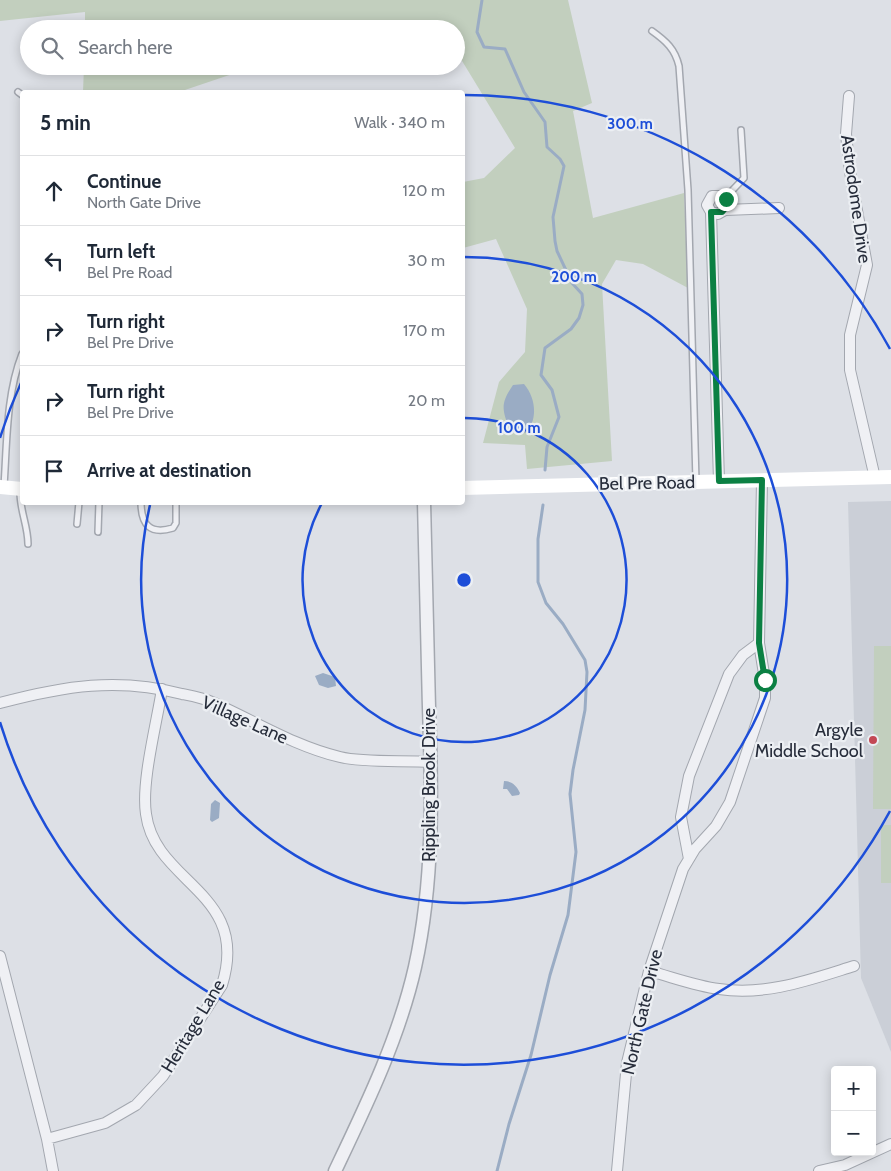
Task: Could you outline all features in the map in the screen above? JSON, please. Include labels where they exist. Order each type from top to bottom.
[{"type":"main road","name":"Bel Pre Road","points":[[465,488],[891,477]]},
{"type":"main road","points":[[2,487],[20,489]]},
{"type":"street","name":"Astrodome Drive","points":[[849,96],[846,134],[850,172],[868,265],[850,335],[850,370],[875,478]]},
{"type":"street","points":[[719,481],[711,212],[707,205],[709,198],[716,194],[725,198],[727,202],[725,210]]},
{"type":"street","points":[[711,212],[718,214],[725,210],[780,208]]},
{"type":"street","name":"North Gate Drive","points":[[617,1171],[627,1063],[649,971],[683,869],[716,826],[730,802],[765,698],[765,680],[759,643],[762,480]]},
{"type":"street","name":"Rippling Brook Drive","points":[[336,1171],[370,1098],[402,1011],[415,968],[424,911],[432,835],[424,505]]},
{"type":"street","points":[[689,859],[681,817],[689,776],[729,674],[743,655],[759,643]]},
{"type":"street","name":"Village Lane","points":[[0,703],[43,691],[96,684],[122,684],[162,689],[210,701],[302,746],[342,757],[431,762]]},
{"type":"street","name":"Heritage Lane","points":[[48,1139],[105,1123],[136,1105],[163,1076],[222,985],[227,969],[229,951],[226,934],[213,907],[166,856],[155,840],[146,815],[146,791],[162,689]]},
{"type":"street","points":[[0,956],[48,1139],[53,1171]]},
{"type":"street","points":[[649,971],[719,989],[759,991],[786,987],[854,966]]},
{"type":"street","points":[[818,1171],[845,1165],[891,1144]]},
{"type":"lane","points":[[652,31],[668,43],[677,56],[679,66],[688,190],[696,482]]},
{"type":"lane","points":[[725,198],[744,178],[741,130]]},
{"type":"lane","points":[[2,487],[14,376],[20,360]]},
{"type":"lane","points":[[20,505],[28,532],[28,544]]},
{"type":"lane","points":[[77,524],[79,505]]},
{"type":"lane","points":[[98,532],[99,505]]},
{"type":"lane","points":[[141,505],[145,525],[162,530],[173,528],[176,517],[176,505]]},
{"type":"shaded area","name":"Argyle Middle School","points":[[891,501],[891,1052],[861,978],[848,502]]},
{"type":"green space","points":[[0,0],[568,0],[592,103],[573,111],[593,218],[684,193],[688,288],[643,264],[616,260],[602,284],[612,461],[527,469],[525,445],[483,443],[499,382],[525,352],[527,309],[496,239],[465,247],[465,182],[484,178],[515,148],[465,66],[465,20],[85,20],[85,12],[0,21]]},
{"type":"green space","points":[[84,75],[229,75],[185,90],[83,90]]},
{"type":"green space","points":[[874,646],[891,646],[891,809],[873,809]]},
{"type":"green space","points":[[881,825],[891,825],[891,883],[881,883]]},
{"type":"water","points":[[524,384],[531,396],[534,408],[534,415],[526,433],[510,430],[504,412],[504,402],[513,385]]},
{"type":"water","points":[[323,673],[335,677],[336,686],[328,688],[319,685],[315,676]]},
{"type":"water","points":[[504,781],[514,784],[520,793],[519,795],[512,796],[507,789],[503,789]]},
{"type":"water","points":[[215,800],[220,803],[219,818],[212,822],[210,820],[211,804]]},
{"type":"waterway","points":[[482,0],[477,32],[484,47],[505,49],[524,92],[545,122],[547,147],[560,159],[564,166],[553,217],[555,241],[557,251],[572,283],[582,294],[583,305],[579,318],[571,329],[545,348],[541,375],[552,390],[559,417],[547,447],[545,470]]},
{"type":"waterway","points":[[497,1171],[509,1124],[531,1055],[550,975],[568,915],[576,852],[570,794],[585,710],[587,672],[585,660],[563,624],[546,603],[538,582],[538,539],[543,505]]},
{"type":"place","name":"Argyle Middle School","points":[[873,740]]},
{"type":"route","points":[[726,199],[727,206],[725,210],[718,214],[711,212],[719,481],[762,480],[759,643],[765,680]]}]
